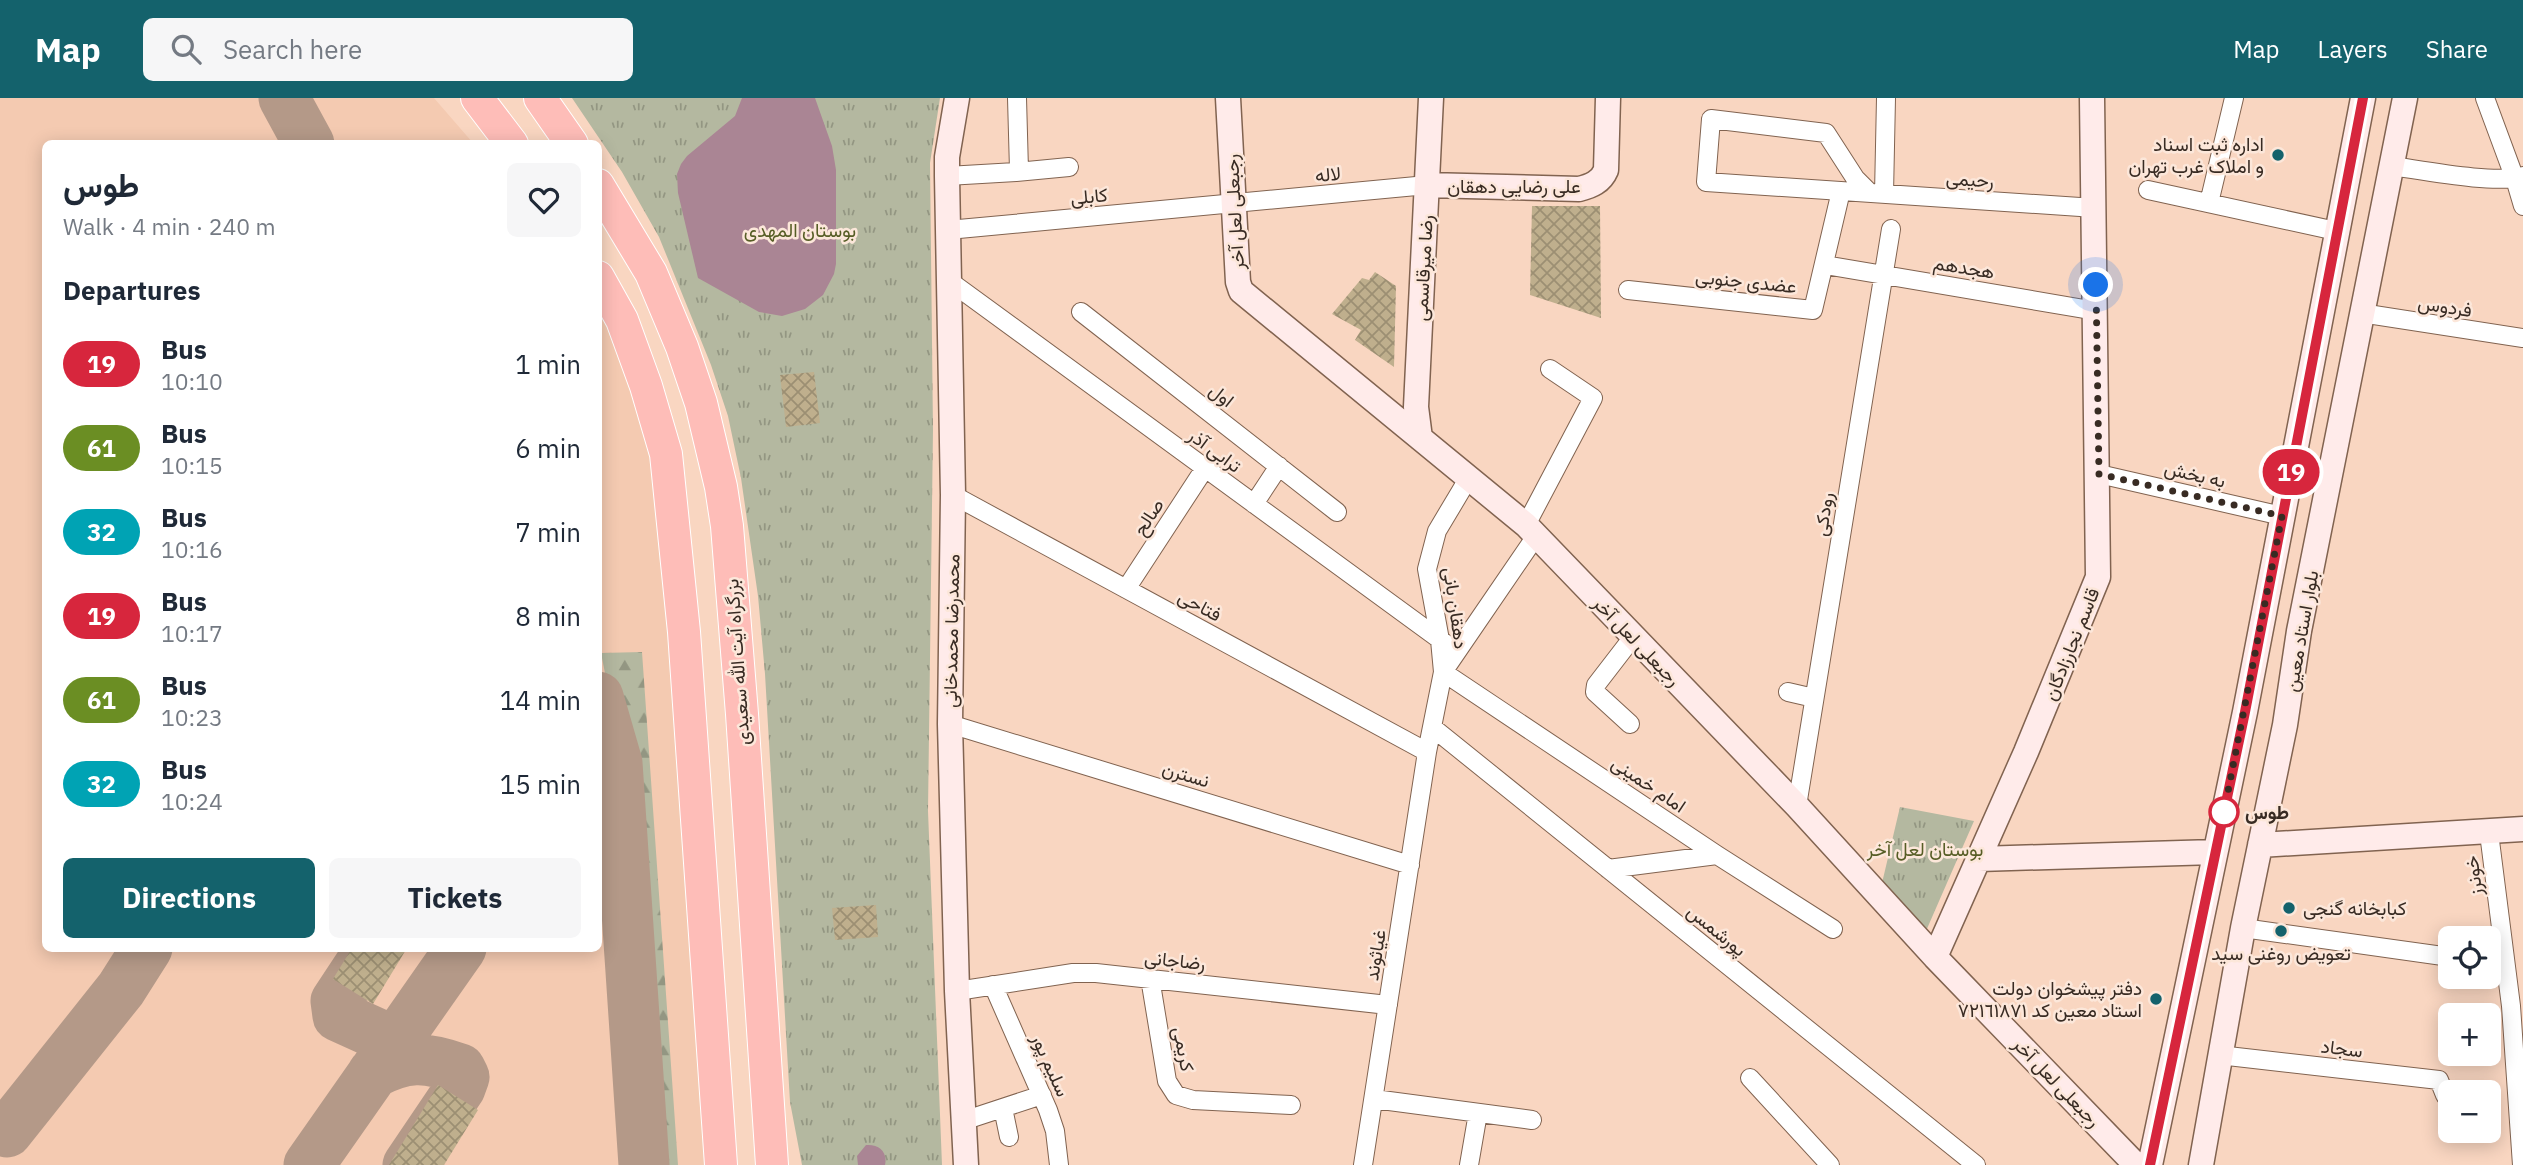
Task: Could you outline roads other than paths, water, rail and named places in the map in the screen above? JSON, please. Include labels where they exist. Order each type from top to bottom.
[{"type":"highway","points":[[477,98],[509,140]]},
{"type":"highway","points":[[540,98],[569,140]]},
{"type":"highway","name":"بزرگراه آیت الله سعیدی","points":[[602,192],[650,273],[682,346],[701,403],[721,487],[727,526],[742,714],[772,1165]]},
{"type":"highway","points":[[602,284],[622,320],[646,386],[666,454],[684,632],[721,1165]]},
{"type":"street","name":"محمدرضا محمدخانی","points":[[957,98],[947,157],[953,495],[950,724],[957,991],[966,1165]]},
{"type":"street","points":[[1016,172],[1020,164],[1017,98]]},
{"type":"street","name":"رجبعلی لعل آخر","points":[[1228,98],[1238,282],[1241,291],[1531,530],[1797,806],[1935,957],[2136,1165]]},
{"type":"street","name":"رضا میرقاسمی","points":[[1420,438],[1416,407],[1431,98]]},
{"type":"street","name":"علی رضایی دهقان","points":[[1427,186],[1590,187],[1600,180],[1606,170],[1608,98]]},
{"type":"street","points":[[1877,193],[1886,98]]},
{"type":"street","name":"قاسم نجارزادگان","points":[[1935,957],[2098,577],[2099,474],[2092,98]]},
{"type":"street","points":[[2209,203],[2234,98]]},
{"type":"street","name":"بلوار استاد معین","points":[[2150,1165],[2245,712],[2363,98]]},
{"type":"street","name":"بلوار استاد معین","points":[[2201,1165],[2243,928],[2285,725],[2299,631],[2405,98]]},
{"type":"street","points":[[2485,98],[2519,178],[2523,206]]},
{"type":"street","name":"رحیمی","points":[[1877,193],[1855,178],[1826,133],[1711,119],[1706,182],[2095,208]]},
{"type":"street","points":[[2391,166],[2479,177],[2519,178]]},
{"type":"street","points":[[947,176],[1069,167]]},
{"type":"street","name":"لاله","points":[[1234,204],[1427,186]]},
{"type":"street","points":[[2148,190],[2336,231]]},
{"type":"street","points":[[1825,265],[1841,191]]},
{"type":"street","name":"کابلی","points":[[948,230],[1234,204]]},
{"type":"street","name":"رودکی","points":[[1797,806],[1891,229]]},
{"type":"street","name":"هجدهم","points":[[1825,265],[2096,310]]},
{"type":"street","name":"عضدی جنوبی","points":[[1628,290],[1814,310],[1825,265]]},
{"type":"street","name":"ترابی آذر","points":[[948,280],[1458,653]]},
{"type":"street","name":"اول","points":[[1081,312],[1337,512]]},
{"type":"street","name":"فردوس","points":[[2361,313],[2523,338]]},
{"type":"street","points":[[1443,672],[1458,653],[1531,530],[1593,398],[1550,369]]},
{"type":"street","points":[[1254,504],[1279,466]]},
{"type":"street","name":"صالح","points":[[1126,589],[1205,468]]},
{"type":"street","name":"به بخش","points":[[2099,474],[2282,516]]},
{"type":"street","name":"دهقان بانی","points":[[1427,752],[1443,672],[1427,569],[1437,531],[1468,479]]},
{"type":"street","name":"فتاحی","points":[[953,495],[1427,752]]},
{"type":"street","points":[[2263,613],[2269,642],[2287,645],[2299,631]]},
{"type":"street","points":[[1630,724],[1595,692],[1596,685],[1633,637]]},
{"type":"street","name":"امام خمینی","points":[[1443,672],[1833,929]]},
{"type":"street","points":[[2245,712],[2257,693],[2263,690],[2276,691],[2283,699],[2285,725]]},
{"type":"street","points":[[1788,692],[1814,698]]},
{"type":"street","name":"نسترن","points":[[950,724],[1410,865]]},
{"type":"street","name":"پورشمس","points":[[1432,727],[1976,1165]]},
{"type":"street","name":"غیاثوند","points":[[1363,1165],[1427,752]]},
{"type":"street","points":[[2260,845],[2523,830]]},
{"type":"street","name":"خونرز","points":[[2489,833],[2511,1006],[2522,1165]]},
{"type":"street","points":[[1979,859],[2215,852]]},
{"type":"street","points":[[1608,869],[1717,855]]},
{"type":"street","points":[[2243,928],[2438,955]]},
{"type":"street","name":"رضاجانی","points":[[957,991],[1073,973],[1096,972],[1388,1005]]},
{"type":"street","name":"کریمی","points":[[1150,978],[1167,1081],[1176,1095],[1193,1100],[1291,1105]]},
{"type":"street","name":"سلیم پور","points":[[993,985],[1042,1095],[1055,1131],[1059,1165]]},
{"type":"street","name":"سجاد","points":[[2219,1055],[2439,1080]]},
{"type":"street","points":[[1750,1079],[1830,1165]]},
{"type":"street","points":[[969,1119],[1042,1095]]},
{"type":"street","points":[[1374,1099],[1532,1120]]},
{"type":"street","points":[[1003,1108],[1009,1138]]},
{"type":"street","points":[[1469,1165],[1478,1113]]},
{"type":"place","name":"اداره ثبت اسناد و املاک غرب تهران","points":[[2278,155]]},
{"type":"place","name":"طوس","points":[[2224,812]]},
{"type":"place","name":"کبابخانه گنجی","points":[[2289,908]]},
{"type":"place","name":"تعویض روغنی سید","points":[[2281,931]]},
{"type":"place","name":"دفتر پيشخوان دولت استاد معين كد ٧٢١٦١٨٧١","points":[[2156,999]]},
{"type":"park label","name":"بوستان المهدی","points":[[800,230]]},
{"type":"park label","name":"بوستان لعل آخر","points":[[1925,849]]}]
